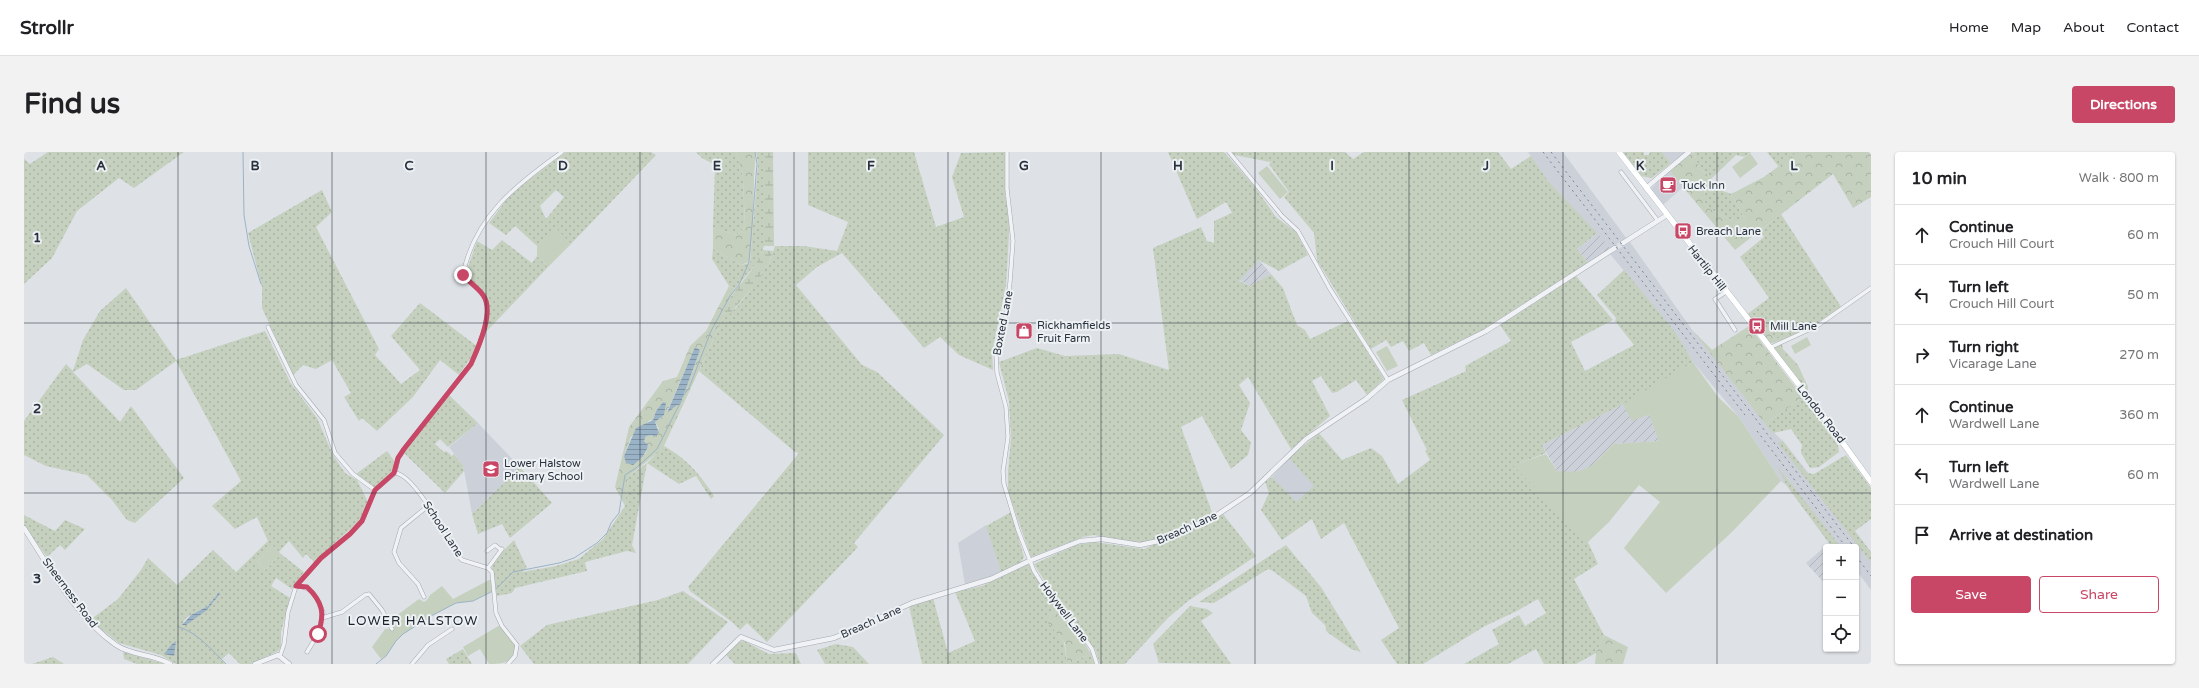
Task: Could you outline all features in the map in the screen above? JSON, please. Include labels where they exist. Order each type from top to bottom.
[{"type":"main road","points":[[1619,152],[1646,188]]},
{"type":"main road","name":"Hartlip Hill","points":[[1646,188],[1769,348]]},
{"type":"main road","name":"London Road","points":[[1769,348],[1837,434],[1871,482]]},
{"type":"street","points":[[280,656],[284,644],[288,612],[296,586],[321,558],[350,534],[362,521],[375,490],[394,473],[398,458],[404,449],[471,364],[487,320],[486,302],[483,295],[463,275],[469,255],[481,228],[512,189],[562,152]]},
{"type":"street","name":"Boxted Lane","points":[[1007,152],[1007,189],[1012,241],[1010,282],[1005,320],[996,353],[996,362],[1006,407],[1008,437],[1003,472],[1004,484],[1029,561]]},
{"type":"street","points":[[1229,152],[1282,216],[1298,231],[1330,288],[1388,380]]},
{"type":"street","points":[[1646,188],[1689,152]]},
{"type":"street","points":[[1621,172],[1658,221]]},
{"type":"street","points":[[1623,243],[1667,215]]},
{"type":"street","name":"Breach Lane","points":[[713,664],[724,651],[741,637],[774,650],[834,638],[912,603],[991,579],[1029,561],[1080,541],[1091,539],[1131,545],[1150,544],[1217,515],[1250,493],[1310,435],[1366,399],[1388,380],[1486,331],[1614,248]]},
{"type":"street","points":[[1769,348],[1817,326],[1871,288]]},
{"type":"street","points":[[1726,292],[1715,299],[1735,330]]},
{"type":"street","points":[[268,327],[296,385],[324,420],[335,453],[343,465],[370,488],[375,490]]},
{"type":"street","name":"School Lane","points":[[394,473],[400,473],[408,480],[428,506],[455,552],[462,560],[488,568]]},
{"type":"street","points":[[370,488],[372,496]]},
{"type":"street","points":[[424,597],[418,584],[399,563],[394,552],[401,528],[428,506]]},
{"type":"street","name":"Sheerness Road","points":[[24,528],[59,582],[93,626],[121,648],[151,656],[170,664]]},
{"type":"street","points":[[487,551],[495,545],[501,549],[488,568],[492,572],[496,613],[502,626],[517,645],[515,656],[508,664]]},
{"type":"street","name":"Holywell Lane","points":[[1029,561],[1052,599],[1073,622],[1092,649],[1097,664]]},
{"type":"street","points":[[296,586],[307,587],[313,592],[323,612],[318,634],[307,652]]},
{"type":"street","points":[[322,618],[342,612],[365,595],[369,594],[382,610],[392,628]]},
{"type":"street","points":[[412,664],[428,645],[452,629]]},
{"type":"street","points":[[255,664],[269,657],[280,656],[289,664]]},
{"type":"shaded area","points":[[1528,152],[1563,152],[1627,239],[1621,241],[1611,249],[1548,181]]},
{"type":"shaded area","points":[[1662,152],[1686,152],[1671,163]]},
{"type":"shaded area","points":[[1669,170],[1683,187],[1663,205],[1650,190]]},
{"type":"shaded area","points":[[1597,233],[1611,249],[1588,263],[1577,249]]},
{"type":"shaded area","points":[[1630,242],[1693,331],[1738,377],[1765,424],[1783,441],[1871,552],[1871,590],[1859,574],[1859,544],[1829,543],[1787,486],[1781,481],[1738,416],[1693,362],[1676,333],[1610,254]]},
{"type":"shaded area","points":[[1259,260],[1271,274],[1250,286],[1239,280]]},
{"type":"shaded area","points":[[1623,404],[1649,413],[1660,441],[1613,444],[1592,466],[1575,474],[1557,471],[1542,445]]},
{"type":"shaded area","name":"Lower Halstow Primary School","points":[[478,423],[520,467],[472,514],[463,465],[449,447]]},
{"type":"shaded area","points":[[1289,458],[1315,486],[1296,503],[1272,477]]},
{"type":"shaded area","points":[[986,525],[1001,572],[979,582],[965,585],[958,543]]},
{"type":"shaded area","points":[[1823,548],[1823,582],[1806,563]]},
{"type":"green space","points":[[48,152],[184,152],[134,188],[119,178],[77,211],[52,258],[24,284],[24,159],[30,164]]},
{"type":"green space","points":[[566,152],[651,152],[656,155],[571,244],[556,229],[537,246],[515,226],[506,235],[489,223],[513,191]],"holes":[[[556,190],[564,197],[546,219],[540,206]]]},
{"type":"green space","points":[[696,152],[736,152],[743,177],[745,227],[737,235],[713,228],[715,165],[702,158]]},
{"type":"green space","points":[[736,152],[755,152],[751,252],[749,262],[741,265],[713,249],[713,228],[737,235],[745,227],[743,177]]},
{"type":"green space","points":[[756,152],[764,152],[764,246],[759,260],[735,289],[729,286],[712,259],[713,249],[741,265],[750,263],[758,164]]},
{"type":"green space","points":[[764,152],[773,152],[774,246],[764,246]]},
{"type":"green space","points":[[808,152],[914,152],[936,227],[964,217],[952,177],[961,153],[1005,152],[1005,196],[1010,218],[1006,285],[992,352],[993,370],[959,355],[940,337],[924,348],[842,253],[817,267],[796,285],[862,365],[877,372],[944,435],[854,543],[858,547],[767,642],[747,623],[740,630],[732,622],[690,591],[688,587],[799,453],[795,452],[699,371],[723,319],[737,307],[769,264],[775,246],[804,246],[837,251],[848,222],[808,205]]},
{"type":"green space","points":[[1168,152],[1224,152],[1254,186],[1276,217],[1296,232],[1308,255],[1279,271],[1259,260],[1239,281],[1250,286],[1271,274],[1283,288],[1297,325],[1305,330],[1310,339],[1348,321],[1384,379],[1367,395],[1356,380],[1337,392],[1332,393],[1321,376],[1312,381],[1330,416],[1291,449],[1248,377],[1239,385],[1250,403],[1241,430],[1251,443],[1248,455],[1231,469],[1202,416],[1181,427],[1213,515],[1158,539],[1140,544],[1094,535],[1083,537],[1031,557],[1008,491],[1011,438],[1009,401],[999,362],[1037,348],[1065,356],[1119,354],[1169,370],[1153,248],[1201,227],[1207,241],[1214,243],[1214,221],[1232,213],[1226,202],[1197,219]]},
{"type":"green space","points":[[1232,152],[1345,152],[1353,159],[1364,152],[1498,152],[1511,169],[1531,156],[1548,181],[1597,233],[1577,249],[1588,263],[1484,329],[1431,355],[1424,343],[1409,351],[1403,341],[1391,347],[1386,340],[1371,349],[1317,260],[1314,233],[1284,197],[1289,192],[1269,164],[1273,160],[1270,162],[1234,155]]},
{"type":"green space","points":[[1623,152],[1644,152],[1644,155],[1649,155],[1650,152],[1662,152],[1671,163],[1652,178],[1641,176]]},
{"type":"green space","points":[[1694,152],[1751,152],[1744,157],[1736,155],[1712,178],[1699,168]]},
{"type":"green space","points":[[1694,152],[1699,168],[1712,178],[1704,194],[1704,202],[1710,209],[1737,223],[1745,219],[1731,194],[1764,177],[1795,154],[1793,152],[1871,152],[1871,197],[1853,208],[1833,174],[1735,250],[1669,170]]},
{"type":"green space","points":[[1767,152],[1793,152],[1795,154],[1779,167]]},
{"type":"green space","points":[[1750,153],[1758,164],[1740,178],[1732,167]]},
{"type":"green space","points":[[1267,166],[1288,192],[1280,199],[1258,173]]},
{"type":"green space","points":[[1710,186],[1731,194],[1745,219],[1737,223],[1710,209],[1704,202],[1704,194]]},
{"type":"green space","points":[[322,190],[332,212],[316,227],[379,349],[375,355],[401,384],[420,370],[391,336],[420,303],[478,347],[459,375],[440,360],[413,397],[377,431],[362,418],[359,421],[344,397],[351,393],[332,360],[316,369],[303,365],[293,375],[262,308],[262,287],[248,233]]},
{"type":"green space","points":[[1781,214],[1842,308],[1794,336],[1775,339],[1750,312],[1769,298],[1740,257],[1764,237],[1760,231]]},
{"type":"green space","points":[[556,228],[571,244],[548,267],[537,256],[537,246]]},
{"type":"green space","points":[[502,240],[532,263],[537,256],[548,267],[486,332],[488,303],[485,294],[465,276],[477,241],[492,250]]},
{"type":"green space","points":[[763,250],[773,251],[769,264],[755,285],[728,316],[722,312],[732,295],[754,266]]},
{"type":"green space","points":[[1624,270],[1676,333],[1693,362],[1688,365],[1660,441],[1649,414],[1632,421],[1623,404],[1542,445],[1546,453],[1514,465],[1589,544],[1598,564],[1574,579],[1604,635],[1596,653],[1576,664],[1544,664],[1536,649],[1508,664],[1464,664],[1499,644],[1492,630],[1519,615],[1525,626],[1546,613],[1538,599],[1485,626],[1423,664],[1397,664],[1381,640],[1399,628],[1344,523],[1321,539],[1312,519],[1282,540],[1261,510],[1269,493],[1265,482],[1272,477],[1296,502],[1314,486],[1289,458],[1319,433],[1342,460],[1371,448],[1382,456],[1398,484],[1430,460],[1425,451],[1427,450],[1402,400],[1466,371],[1465,366],[1511,341],[1500,325],[1576,276],[1613,320],[1571,342],[1585,371],[1634,345],[1615,321],[1616,318],[1597,295]]},
{"type":"green space","points":[[729,286],[735,289],[722,312],[728,316],[723,319],[663,448],[628,477],[625,506],[615,487],[629,427],[663,381],[677,377],[690,346],[706,331]],"holes":[[[695,347],[700,350],[680,405],[677,405],[667,412]],[[663,402],[664,415],[655,422],[659,429],[652,435],[646,436],[644,441],[648,445],[646,453],[640,458],[624,456],[631,437],[650,420],[653,420],[656,411]]]},
{"type":"green space","points":[[126,288],[176,360],[265,331],[290,382],[317,418],[333,455],[345,473],[357,480],[368,502],[359,521],[314,562],[306,554],[303,558],[289,541],[279,552],[273,546],[257,562],[265,570],[281,554],[304,572],[292,589],[276,578],[271,586],[290,598],[281,632],[281,647],[278,651],[251,664],[240,664],[229,653],[221,660],[225,664],[176,664],[161,655],[119,643],[90,620],[118,599],[141,570],[148,558],[177,585],[213,550],[236,572],[268,541],[257,517],[235,529],[212,506],[241,481],[176,361],[136,390],[124,390],[87,364],[73,372],[120,422],[131,406],[184,478],[135,523],[127,520],[112,500],[87,475],[46,466],[24,455],[24,421],[66,364],[73,371],[83,340],[100,311]],"holes":[[[217,594],[220,594],[213,603],[186,625],[183,622],[187,617],[208,606]]]},
{"type":"green space","points":[[1750,312],[1775,339],[1794,336],[1769,344],[1747,314]]},
{"type":"green space","points":[[1749,326],[1803,397],[1765,424],[1693,331],[1712,350]]},
{"type":"green space","points":[[1807,337],[1811,345],[1795,354],[1791,346]]},
{"type":"green space","points":[[1782,344],[1783,349],[1798,365],[1808,387],[1807,392],[1773,348]]},
{"type":"green space","points":[[1387,346],[1398,366],[1387,371],[1376,352]]},
{"type":"green space","points":[[1693,362],[1718,397],[1738,416],[1781,481],[1732,532],[1666,593],[1624,548],[1660,502],[1639,485],[1609,522],[1587,543],[1513,465],[1546,454],[1557,471],[1568,472],[1583,470],[1600,458],[1613,444],[1659,441],[1649,414],[1632,421],[1623,404]]},
{"type":"green space","points":[[449,395],[478,423],[448,447],[440,439],[435,444],[444,452],[446,451],[452,456],[454,454],[463,465],[464,471],[445,493],[404,453]]},
{"type":"green space","points":[[1803,397],[1838,445],[1839,452],[1819,467],[1810,468],[1801,453],[1802,445],[1791,429],[1773,433],[1765,424]]},
{"type":"green space","points":[[1783,441],[1807,473],[1814,474],[1846,455],[1871,488],[1871,519],[1855,531],[1871,552],[1871,559],[1869,560],[1859,547],[1859,544],[1857,544],[1778,443]]},
{"type":"green space","points":[[664,446],[680,456],[692,468],[703,480],[714,496],[711,499],[696,476],[679,484],[647,463]]},
{"type":"green space","points":[[387,451],[395,462],[392,472],[375,489],[356,474]]},
{"type":"green space","points":[[647,463],[632,545],[636,553],[627,551],[585,562],[587,571],[515,588],[512,593],[497,596],[492,569],[494,560],[514,540],[527,568],[522,572],[556,566],[579,559],[603,539],[625,506],[628,477]]},
{"type":"green space","points":[[1777,466],[1839,544],[1829,543],[1787,486]]},
{"type":"green space","points":[[520,467],[552,503],[510,538],[502,524],[478,534],[472,514]]},
{"type":"green space","points":[[1011,512],[1024,557],[1020,563],[1001,572],[986,526]]},
{"type":"green space","points":[[1223,514],[1256,556],[1188,601],[1168,618],[1125,664],[1100,664],[1095,649],[1056,599],[1034,564],[1076,545],[1095,542],[1144,549]]},
{"type":"green space","points":[[24,515],[55,531],[65,520],[85,529],[65,550],[60,545],[47,557],[24,525]]},
{"type":"green space","points":[[1286,545],[1321,587],[1361,652],[1351,649],[1327,632],[1325,625],[1312,613],[1306,596],[1273,571],[1268,569],[1214,603],[1199,602]]},
{"type":"green space","points":[[273,546],[281,554],[265,570],[257,562]]},
{"type":"green space","points":[[1028,564],[1059,611],[1044,617],[1064,642],[1067,664],[922,664],[909,606],[933,598],[948,653],[975,641],[955,592],[982,586]]},
{"type":"green space","points":[[491,580],[492,591],[473,601],[456,603],[431,616],[403,634],[396,641],[386,656],[381,659],[372,647],[385,629],[391,629],[389,621],[419,599],[424,602],[430,595],[442,586],[453,599]]},
{"type":"green space","points":[[683,591],[728,622],[688,664],[534,664],[520,646],[547,625],[658,600]]},
{"type":"green space","points":[[1190,606],[1207,609],[1213,613],[1201,621],[1231,664],[1159,663],[1153,644]]},
{"type":"green space","points":[[1059,611],[1078,632],[1091,654],[1067,664],[1065,643],[1043,617]]},
{"type":"green space","points":[[500,625],[516,644],[513,655],[508,661],[489,664],[480,649],[468,656],[463,647]]},
{"type":"green space","points":[[1604,635],[1628,647],[1623,664],[1595,664],[1596,653]]},
{"type":"green space","points":[[744,641],[769,654],[796,653],[801,664],[735,664],[726,655],[737,642]]},
{"type":"green space","points":[[836,644],[853,647],[869,664],[825,664],[817,650]]},
{"type":"green space","points":[[463,649],[472,664],[449,664],[446,659]]},
{"type":"green space","points":[[123,652],[165,664],[137,664],[124,659]]},
{"type":"green space","points":[[1091,654],[1094,664],[1067,664]]},
{"type":"green space","points":[[53,657],[64,664],[32,664]]},
{"type":"water","points":[[695,347],[700,350],[680,405],[677,405],[667,413]]},
{"type":"water","points":[[663,402],[666,403],[664,415],[655,422],[659,433],[654,437],[652,435],[646,436],[644,441],[648,445],[645,454],[638,461],[633,465],[626,463],[624,456],[636,428],[653,420],[656,411]]},
{"type":"water","points":[[219,592],[220,594],[207,610],[186,625],[182,625],[191,615],[208,606]]},
{"type":"water","points":[[176,641],[174,656],[164,654],[171,645]]},
{"type":"waterway","points":[[243,152],[244,215],[249,246],[261,284]]},
{"type":"waterway","points":[[683,396],[689,388],[711,331],[730,296],[739,285],[749,262],[757,164],[755,152]]},
{"type":"waterway","points":[[496,589],[513,572],[559,563],[574,558],[597,543],[607,533],[611,523],[619,513],[625,475],[636,468],[657,449],[681,401]]},
{"type":"waterway","points":[[376,664],[386,656],[396,641],[403,634],[431,616],[456,603],[473,601],[493,591]]},
{"type":"waterway","points":[[179,627],[199,638],[226,664]]},
{"type":"railway","points":[[1543,152],[1745,415]]},
{"type":"railway","points":[[1551,152],[1852,544]]},
{"type":"railway","points":[[1757,431],[1844,544]]},
{"type":"railway","points":[[1859,560],[1871,576]]},
{"type":"place","name":"Tuck Inn","points":[[1668,185]]},
{"type":"place","name":"Breach Lane","points":[[1683,231]]},
{"type":"place","name":"Mill Lane","points":[[1757,326]]},
{"type":"place","name":"Rickhamfields Fruit Farm","points":[[1024,331]]},
{"type":"place","name":"Lower Halstow Primary School","points":[[491,469]]},
{"type":"district","name":"LOWER HALSTOW","points":[[413,621]]},
{"type":"route","points":[[318,634],[322,622],[323,612],[318,600],[313,592],[307,587],[296,586],[321,558],[350,534],[362,521],[375,490],[394,473],[398,458],[404,449],[471,364],[477,350],[487,320],[486,302],[483,295],[470,284],[463,275]]}]
